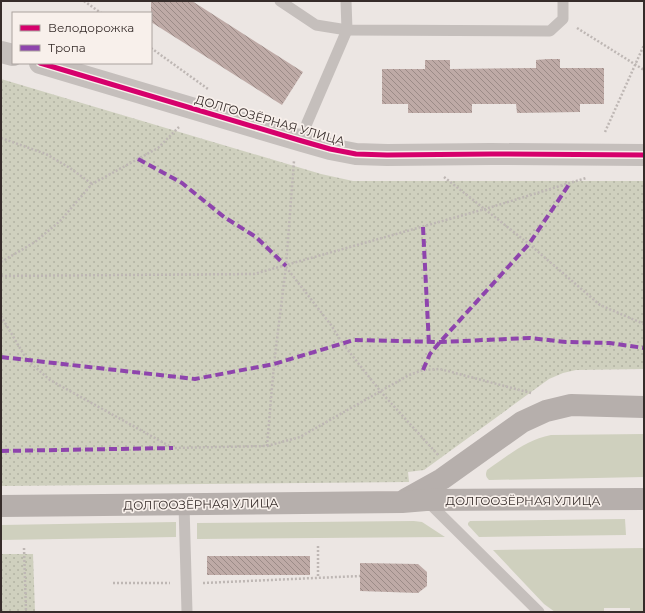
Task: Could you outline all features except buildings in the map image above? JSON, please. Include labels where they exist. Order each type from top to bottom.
[{"type":"main road","name":"ДОЛГООЗЁРНАЯ УЛИЦА","points":[[402,502],[442,479],[522,422],[546,411],[571,405],[644,407]]},
{"type":"main road","name":"ДОЛГООЗЁРНАЯ УЛИЦА","points":[[1,506],[402,502],[426,500],[644,499]]},
{"type":"street","points":[[1,52],[12,55]]},
{"type":"street","name":"ДОЛГООЗЁРНАЯ УЛИЦА","points":[[43,64],[298,151],[330,149],[356,154],[387,156],[491,154],[644,155]]},
{"type":"lane","points":[[280,1],[316,24],[347,30],[550,31],[563,19],[563,1]]},
{"type":"lane","points":[[298,151],[306,123],[347,30],[346,1]]},
{"type":"lane","points":[[426,500],[539,612]]},
{"type":"lane","points":[[184,504],[187,612]]},
{"type":"path","points":[[84,1],[100,12]]},
{"type":"path","points":[[563,19],[644,70]]},
{"type":"path","points":[[605,132],[644,45]]},
{"type":"path","points":[[152,49],[209,90]]},
{"type":"path","points":[[1,262],[35,242],[60,221],[92,184],[158,148],[181,126]]},
{"type":"path","points":[[1,138],[46,154],[70,168],[92,184]]},
{"type":"path","points":[[267,446],[274,364],[298,151]]},
{"type":"path","points":[[444,177],[600,305],[644,324]]},
{"type":"path","points":[[1,276],[254,274],[485,210],[588,177]]},
{"type":"path","points":[[286,266],[332,325],[343,344],[382,392],[439,456]]},
{"type":"path","points":[[1,316],[27,360],[50,380],[173,448],[267,446],[300,437],[382,392],[409,375],[423,370],[440,369],[537,395]]},
{"type":"path","points":[[318,546],[318,578]]},
{"type":"path","points":[[24,548],[26,612]]},
{"type":"path","points":[[113,583],[186,583],[360,576]]},
{"type":"green space","points":[[1,79],[321,174],[353,181],[644,181],[644,369],[576,370],[563,373],[549,379],[424,470],[408,472],[409,482],[1,486]]},
{"type":"green space","points":[[644,434],[644,477],[489,480],[486,476],[487,470],[525,445],[542,437],[551,435]]},
{"type":"green space","points":[[625,519],[626,535],[479,537],[468,525],[470,521]]},
{"type":"green space","points":[[176,522],[176,537],[1,540],[1,525]]},
{"type":"green space","points":[[422,522],[445,537],[197,539],[197,523]]},
{"type":"green space","points":[[644,548],[644,612],[630,612],[630,608],[604,608],[604,612],[555,612],[544,604],[493,550]]},
{"type":"green space","points":[[1,554],[33,554],[35,612],[1,612]]},
{"type":"marked path","points":[[138,159],[182,183],[224,217],[256,237],[286,266]]},
{"type":"marked path","points":[[423,370],[430,354],[440,342],[529,244],[570,183]]},
{"type":"marked path","points":[[423,227],[429,345]]},
{"type":"marked path","points":[[1,357],[195,379],[274,364],[354,340],[440,342],[530,338],[566,342],[610,343],[644,348]]},
{"type":"marked path","points":[[1,451],[173,448]]},
{"type":"cycle path","points":[[43,64],[302,141],[330,149],[356,154],[644,155]]}]
